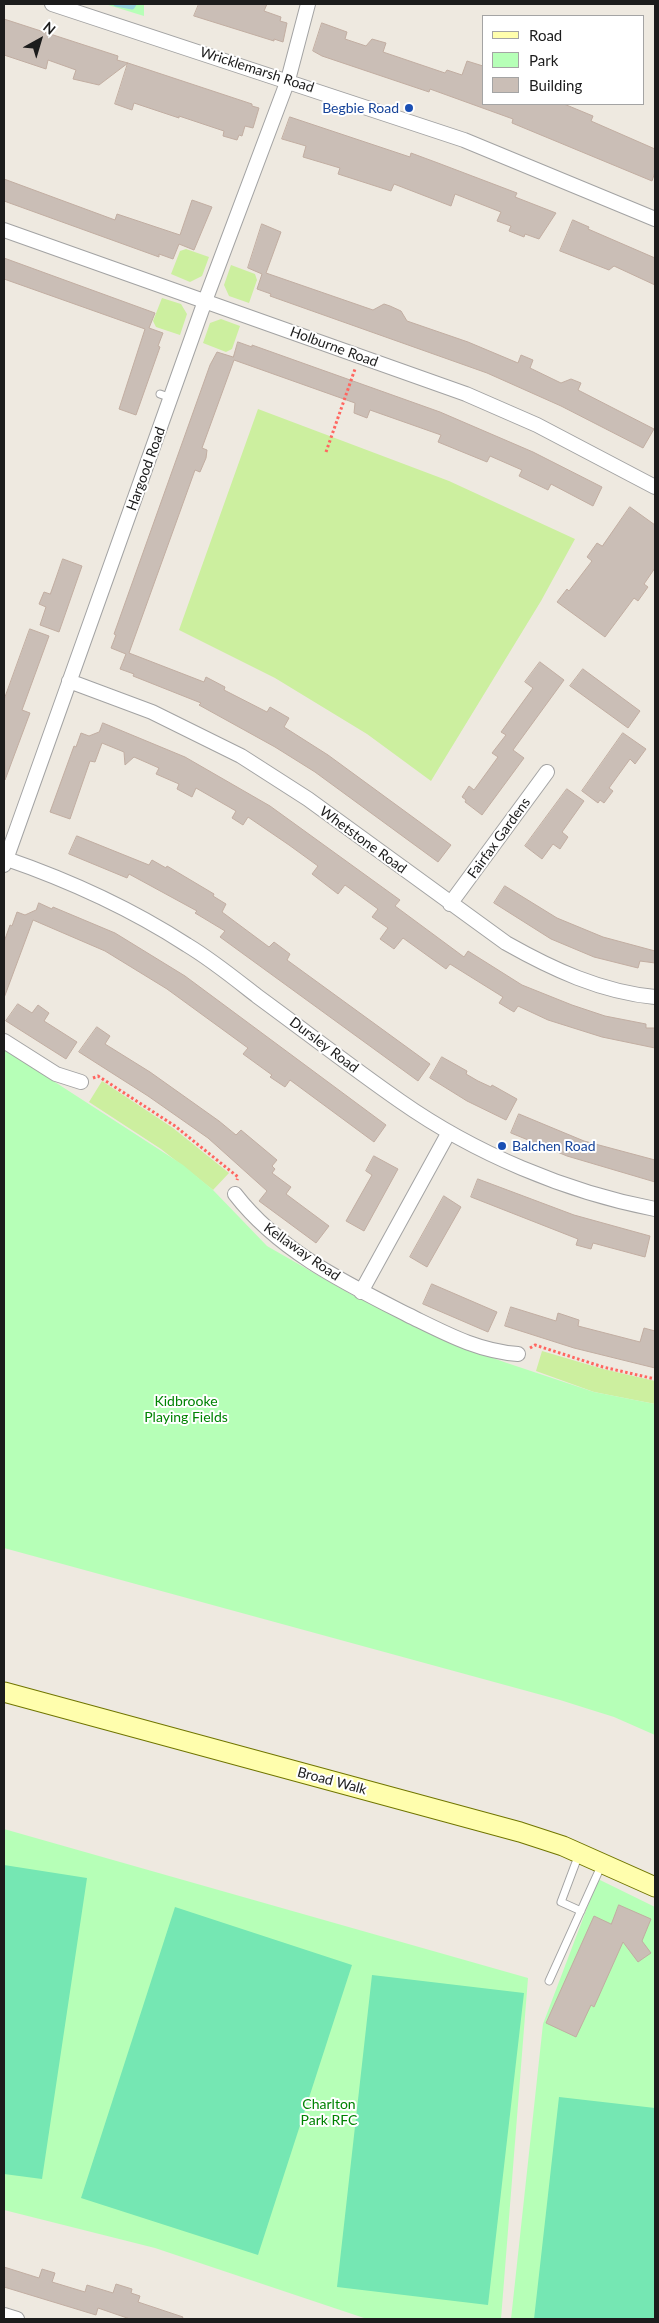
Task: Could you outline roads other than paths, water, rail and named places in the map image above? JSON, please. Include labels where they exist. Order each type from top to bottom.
[{"type":"street","name":"Wricklemarsh Road","points":[[52,4],[288,80],[464,140],[655,219]]},
{"type":"street","points":[[288,80],[308,4]]},
{"type":"street","name":"Hargood Road","points":[[4,860],[69,681],[166,396],[205,301],[288,80]]},
{"type":"street","name":"Holburne Road","points":[[4,230],[510,412],[610,461],[655,487]]},
{"type":"street","name":"Whetstone Road","points":[[69,681],[152,712],[241,756],[308,799],[506,943],[541,963],[610,989],[655,997]]},
{"type":"street","name":"Fairfax Gardens","points":[[450,904],[547,772]]},
{"type":"street","name":"Dursley Road","points":[[4,860],[96,894],[144,918],[189,946],[401,1102],[449,1132],[496,1156],[545,1176],[596,1194],[655,1209]]},
{"type":"street","points":[[4,1041],[56,1074],[81,1082]]},
{"type":"street","points":[[361,1292],[449,1132]]},
{"type":"street","name":"Kellaway Road","points":[[235,1194],[252,1216],[282,1241],[319,1268],[361,1292],[460,1340],[494,1353],[518,1354]]},
{"type":"street","name":"Broad Walk","points":[[4,1692],[520,1832],[579,1853],[655,1887]]},
{"type":"street","points":[[4,2315],[17,2319]]},
{"type":"lane","points":[[579,1853],[561,1902],[581,1911]]},
{"type":"lane","points":[[549,1982],[602,1864]]},
{"type":"waterway","points":[[116,4],[132,7],[134,4]]},
{"type":"place","name":"Begbie Road","points":[[409,108]]},
{"type":"place","name":"Balchen Road","points":[[502,1146]]},
{"type":"park label","name":"Kidbrooke Playing Fields","points":[[186,1409]]},
{"type":"park label","name":"Charlton Park RFC","points":[[329,2112]]}]
